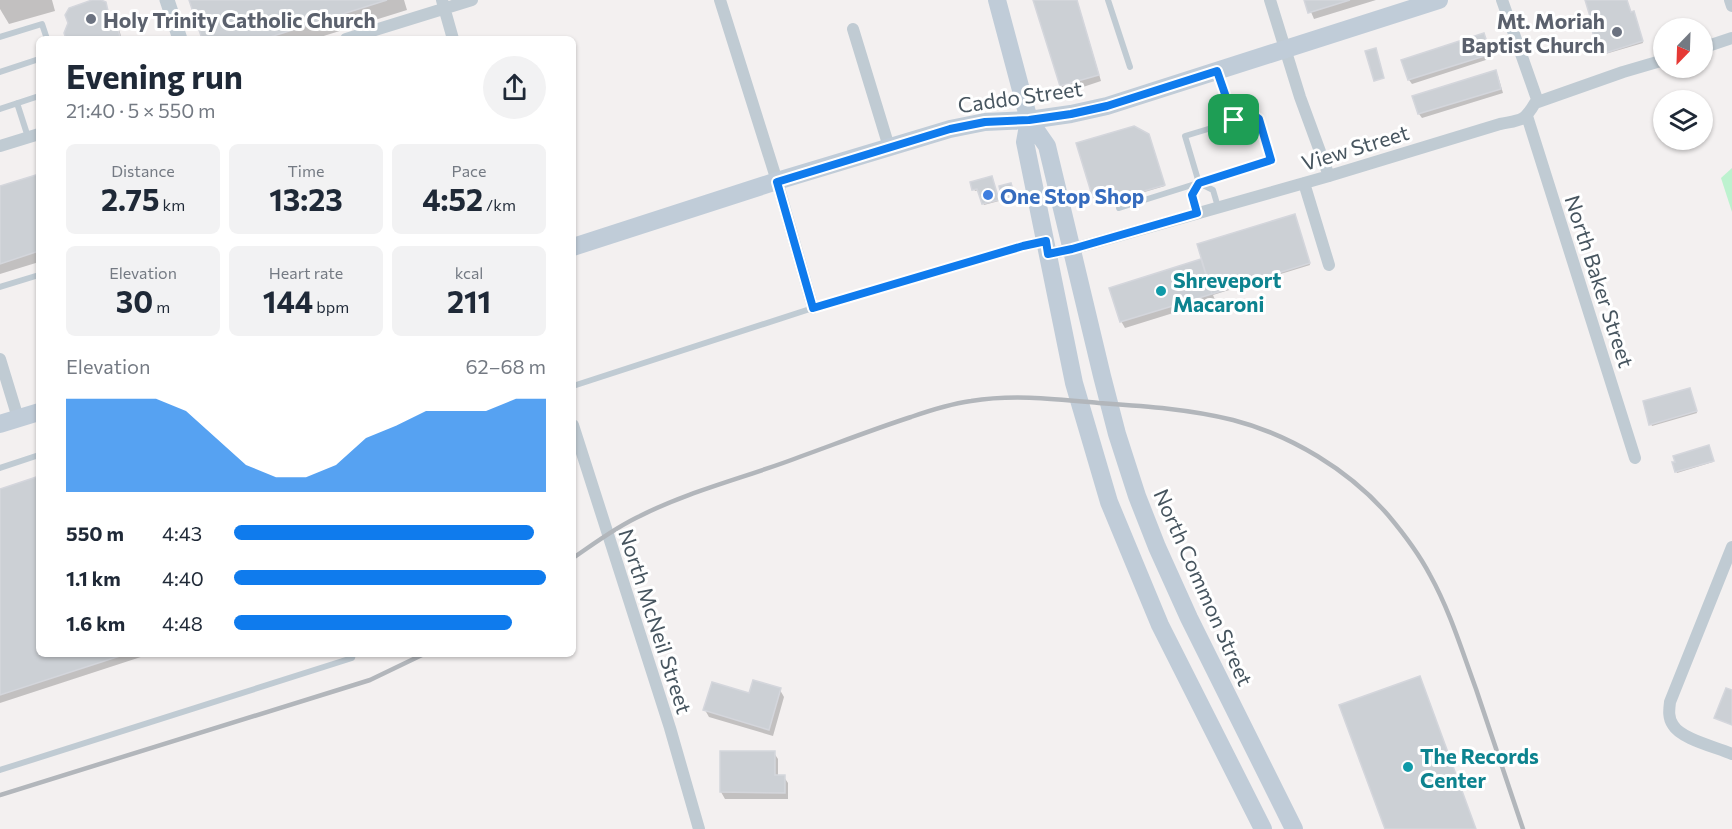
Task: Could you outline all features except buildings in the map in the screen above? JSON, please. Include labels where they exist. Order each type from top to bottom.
[{"type":"main road","points":[[997,0],[1029,120],[1025,141],[1074,383],[1109,502],[1160,625],[1263,829]]},
{"type":"main road","name":"Caddo Street","points":[[576,246],[969,124],[1029,120],[1107,106],[1439,0]]},
{"type":"main road","name":"North Common Street","points":[[1029,120],[1047,146],[1117,434],[1141,506],[1189,618],[1294,829]]},
{"type":"main road","points":[[0,424],[36,413]]},
{"type":"street","points":[[167,0],[179,36]]},
{"type":"street","points":[[354,36],[443,4],[472,0]]},
{"type":"street","points":[[720,0],[777,182],[813,308]]},
{"type":"street","points":[[1270,0],[1329,176]]},
{"type":"street","points":[[1502,0],[1538,102]]},
{"type":"street","points":[[1730,0],[1732,6]]},
{"type":"street","points":[[443,4],[452,36]]},
{"type":"street","points":[[853,29],[889,147]]},
{"type":"street","points":[[1713,44],[1732,38]]},
{"type":"street","points":[[1527,116],[1535,103],[1653,63]]},
{"type":"street","name":"View Street","points":[[1047,248],[1072,249],[1329,176],[1500,124],[1519,121],[1527,116]]},
{"type":"street","name":"North Baker Street","points":[[1527,116],[1635,458]]},
{"type":"street","points":[[0,146],[34,135]]},
{"type":"street","points":[[1304,183],[1329,265]]},
{"type":"street","points":[[0,359],[18,418]]},
{"type":"street","name":"North McNeil Street","points":[[576,434],[670,728],[699,829]]},
{"type":"street","points":[[1732,547],[1670,702],[1669,714],[1673,726],[1682,734],[1732,754]]},
{"type":"lane","points":[[1108,0],[1130,67]]},
{"type":"lane","points":[[0,37],[42,24],[46,36]]},
{"type":"lane","points":[[0,72],[36,60]]},
{"type":"lane","points":[[1217,71],[1234,120]]},
{"type":"lane","points":[[0,109],[36,97]]},
{"type":"lane","points":[[17,103],[34,135]]},
{"type":"lane","points":[[1119,208],[1199,183],[1271,160],[1259,119],[1255,116],[1234,120],[1185,136],[1199,183],[1192,195],[1197,213]]},
{"type":"lane","points":[[1199,183],[1213,190],[1218,207]]},
{"type":"lane","points":[[576,385],[813,308],[1047,248]]},
{"type":"lane","points":[[0,287],[36,276]]},
{"type":"lane","points":[[0,468],[36,456]]},
{"type":"lane","points":[[0,770],[352,657]]},
{"type":"green space","points":[[1732,168],[1732,212],[1721,178]]},
{"type":"railway","points":[[576,556],[622,525],[659,507],[897,422],[956,404],[1003,398],[1051,399],[1166,409],[1233,420],[1276,435],[1318,456],[1337,469],[1373,499],[1411,544],[1430,575],[1450,617],[1523,829]]},
{"type":"railway","points":[[0,795],[370,680],[418,657]]},
{"type":"place","name":"Holy Trinity Catholic Church","points":[[91,19]]},
{"type":"place","name":"Mt. Moriah Baptist Church","points":[[1617,32]]},
{"type":"place","name":"One Stop Shop","points":[[988,195]]},
{"type":"place","name":"Shreveport Macaroni","points":[[1161,291]]},
{"type":"place","name":"The Records Center","points":[[1408,767]]},
{"type":"route","points":[[1217,71],[1234,120],[1255,116],[1259,119],[1271,160],[1199,183],[1192,195],[1197,213],[1048,254],[1046,241],[1023,246],[813,308],[777,182],[969,124],[1029,120],[1071,114],[1107,106],[1217,71]]}]
